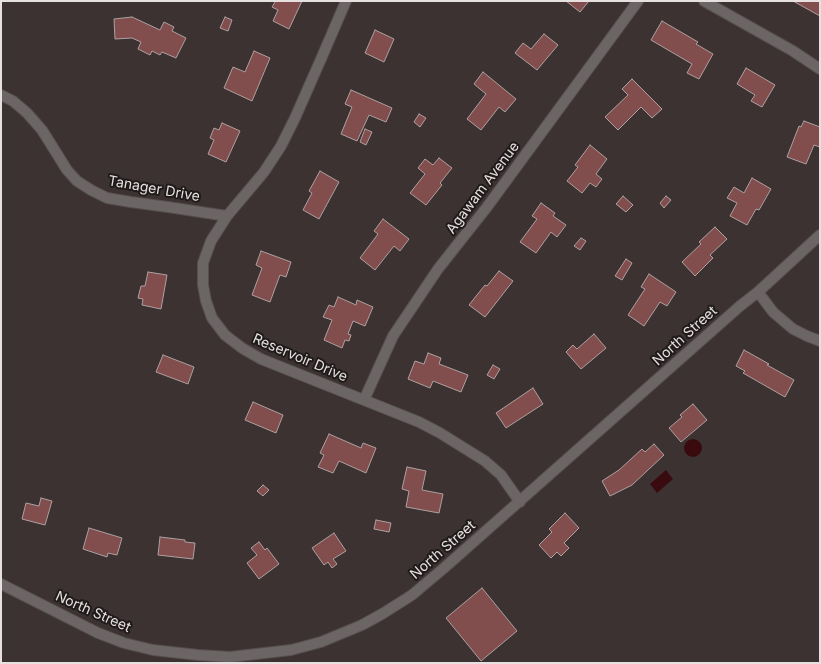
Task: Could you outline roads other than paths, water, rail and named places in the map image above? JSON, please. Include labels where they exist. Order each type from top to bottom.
[{"type":"street","name":"Reservoir Drive","points":[[346,1],[295,118],[281,146],[264,172],[226,216],[211,241],[203,263],[203,285],[206,301],[212,318],[225,335],[242,348],[261,359],[364,400],[440,433],[485,461],[501,475],[520,502]]},
{"type":"street","name":"Agawam Avenue","points":[[364,400],[393,336],[438,269],[487,207],[638,1]]},
{"type":"street","points":[[704,1],[793,51],[820,69]]},
{"type":"street","name":"Tanager Drive","points":[[1,95],[13,101],[27,114],[42,130],[67,170],[77,181],[91,190],[107,198],[226,216]]},
{"type":"street","name":"North Street","points":[[1,584],[98,634],[124,643],[153,650],[198,655],[260,658],[321,642],[362,625],[412,595],[520,502],[740,306],[758,292],[820,235]]},
{"type":"street","points":[[758,292],[773,312],[793,329],[820,341]]}]
